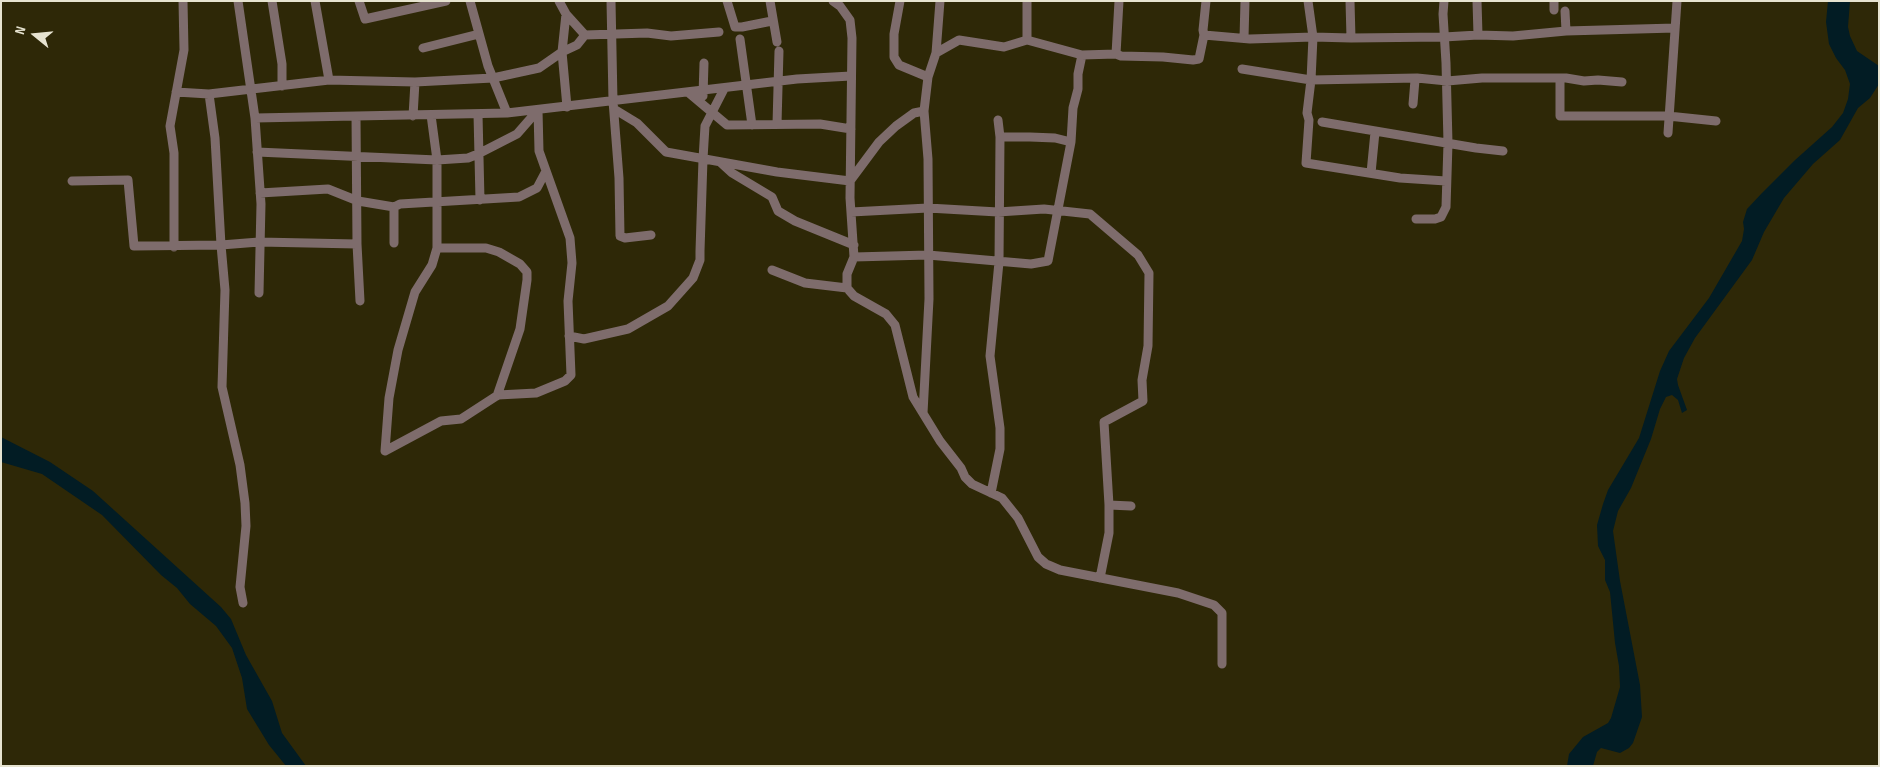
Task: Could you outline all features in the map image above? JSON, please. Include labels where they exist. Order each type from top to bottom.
[{"type":"street","points":[[174,247],[174,153],[170,126],[184,50],[183,1]]},
{"type":"street","points":[[238,1],[255,118],[260,193],[259,292]]},
{"type":"street","points":[[272,1],[282,64],[282,86]]},
{"type":"street","points":[[315,1],[329,80]]},
{"type":"street","points":[[359,1],[365,20],[446,1]]},
{"type":"street","points":[[470,1],[492,78],[507,113]]},
{"type":"street","points":[[559,1],[566,14],[585,35]]},
{"type":"street","points":[[611,1],[620,236],[625,238],[651,235]]},
{"type":"street","points":[[727,1],[735,27],[772,22]]},
{"type":"street","points":[[770,1],[772,22],[778,46],[777,124]]},
{"type":"street","points":[[833,1],[840,6],[850,20],[852,38],[850,181],[854,258],[847,274],[847,288],[854,296],[886,314],[894,325],[913,397],[940,441],[972,484],[1002,498],[1018,518],[1038,557],[1046,564],[1060,570],[1178,593],[1214,605],[1222,613],[1222,664]]},
{"type":"street","points":[[900,1],[894,34],[894,57],[900,66],[928,77]]},
{"type":"street","points":[[923,413],[929,299],[928,159],[924,111],[928,77],[936,52],[940,1]]},
{"type":"street","points":[[1027,40],[1028,1]]},
{"type":"street","points":[[1116,54],[1119,1]]},
{"type":"street","points":[[936,52],[959,40],[1004,46],[1027,40],[1082,55],[1116,54],[1121,56],[1199,59],[1204,36],[1206,1]]},
{"type":"street","points":[[1244,38],[1245,1]]},
{"type":"street","points":[[1308,1],[1313,37],[1306,163],[1400,178],[1446,181]]},
{"type":"street","points":[[1350,1],[1351,38]]},
{"type":"street","points":[[1416,219],[1436,219],[1441,217],[1446,206],[1448,143],[1444,1]]},
{"type":"street","points":[[1477,1],[1478,35]]},
{"type":"street","points":[[1668,133],[1677,1]]},
{"type":"street","points":[[1565,10],[1566,31]]},
{"type":"street","points":[[566,14],[562,52],[567,107]]},
{"type":"street","points":[[1204,36],[1244,38],[1513,36],[1566,31],[1675,28]]},
{"type":"street","points":[[176,92],[209,94],[329,80],[415,82],[492,78],[539,68],[562,52],[577,45],[585,35],[647,33],[671,36],[719,32]]},
{"type":"street","points":[[424,48],[479,34]]},
{"type":"street","points":[[740,39],[752,125]]},
{"type":"street","points":[[854,258],[928,255],[1031,264],[1048,261],[1071,142],[1073,108],[1078,89],[1078,74],[1082,55]]},
{"type":"street","points":[[704,63],[702,91],[709,109]]},
{"type":"street","points":[[1242,68],[1311,80],[1415,80],[1417,78],[1447,81],[1482,78],[1566,78],[1584,81],[1622,82]]},
{"type":"street","points":[[255,118],[507,113],[567,107],[614,105],[689,92],[851,76]]},
{"type":"street","points":[[1560,79],[1560,116],[1668,116],[1716,121]]},
{"type":"street","points":[[1413,104],[1415,80]]},
{"type":"street","points":[[413,116],[415,82]]},
{"type":"street","points":[[569,336],[584,339],[628,329],[668,306],[693,278],[700,260],[705,126],[709,109],[724,89]]},
{"type":"street","points":[[689,92],[727,125],[820,124],[850,129]]},
{"type":"street","points":[[209,94],[215,138],[225,290],[222,387],[240,465],[245,503],[246,526],[240,587],[243,603]]},
{"type":"street","points":[[614,105],[637,123],[666,152],[777,172],[850,181]]},
{"type":"street","points":[[257,152],[437,160],[468,158],[516,134],[538,110]]},
{"type":"street","points":[[431,115],[437,160],[437,248],[432,265],[415,292],[398,350],[389,398],[385,451],[441,421],[461,419],[497,396],[536,393],[565,381],[572,375],[568,301],[572,263],[570,238],[539,151],[538,110]]},
{"type":"street","points":[[850,181],[884,136],[914,113],[924,111]]},
{"type":"street","points":[[478,114],[480,200]]},
{"type":"street","points":[[356,116],[358,157],[357,244],[360,301]]},
{"type":"street","points":[[991,493],[1000,448],[1000,428],[990,356],[999,262],[1000,138],[998,120]]},
{"type":"street","points":[[1322,122],[1503,151]]},
{"type":"street","points":[[1371,173],[1375,132]]},
{"type":"street","points":[[1000,138],[1054,138],[1071,142]]},
{"type":"street","points":[[720,162],[732,173],[772,197],[778,211],[795,222],[854,245]]},
{"type":"street","points":[[260,193],[328,189],[358,201],[394,207],[400,204],[519,197],[537,188],[546,171]]},
{"type":"street","points":[[72,181],[128,180],[134,246],[174,247],[259,242],[357,244]]},
{"type":"street","points":[[394,207],[394,243]]},
{"type":"street","points":[[851,212],[928,208],[998,212],[1044,209],[1090,214],[1138,255],[1149,273],[1148,346],[1142,380],[1144,400],[1104,422],[1109,506],[1108,533],[1100,578]]},
{"type":"street","points":[[437,248],[486,248],[499,252],[520,264],[527,272],[520,329],[497,396]]},
{"type":"street","points":[[772,270],[805,283],[847,288]]},
{"type":"street","points":[[1109,506],[1131,506]]},
{"type":"water","points":[[1828,1],[1850,1],[1848,27],[1850,36],[1857,51],[1879,66],[1879,84],[1870,98],[1858,108],[1840,140],[1813,164],[1784,198],[1764,232],[1752,260],[1695,338],[1684,358],[1677,379],[1687,410],[1682,413],[1678,400],[1672,395],[1666,397],[1660,409],[1651,439],[1631,488],[1618,511],[1613,531],[1620,581],[1640,685],[1642,717],[1633,743],[1629,748],[1620,753],[1601,748],[1597,752],[1593,766],[1567,766],[1569,754],[1583,737],[1608,723],[1620,687],[1610,592],[1605,580],[1605,560],[1598,546],[1597,525],[1608,490],[1639,438],[1660,371],[1669,351],[1709,298],[1742,241],[1743,222],[1747,209],[1794,161],[1832,127],[1843,113],[1848,99],[1850,84],[1845,70],[1829,44],[1826,22]]},
{"type":"water","points":[[1,437],[50,462],[93,491],[221,607],[231,619],[246,655],[272,701],[282,733],[306,766],[286,766],[269,745],[247,709],[242,678],[232,648],[216,626],[190,604],[177,588],[161,575],[102,515],[42,474],[1,462]]}]
